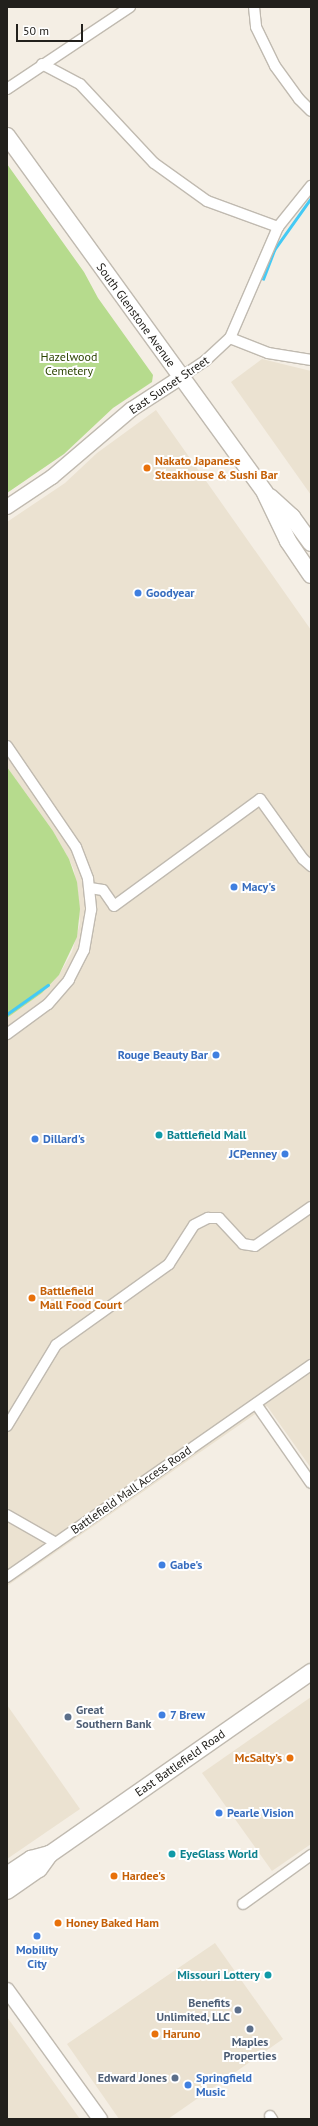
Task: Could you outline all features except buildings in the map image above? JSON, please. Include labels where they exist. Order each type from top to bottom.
[{"type":"main road","name":"South Glenstone Avenue","points":[[7,136],[265,493],[288,541],[311,575]]},
{"type":"main road","name":"East Sunset Street","points":[[7,507],[52,477],[132,409],[181,377]]},
{"type":"main road","name":"South Glenstone Avenue","points":[[265,493],[292,517],[311,543]]},
{"type":"main road","name":"East Battlefield Road","points":[[9,1887],[31,1859],[50,1854],[311,1672]]},
{"type":"main road","points":[[7,1990],[100,2119]]},
{"type":"street","points":[[7,89],[42,64],[130,7]]},
{"type":"street","points":[[254,7],[256,27],[276,66],[299,99],[311,111]]},
{"type":"street","points":[[42,64],[80,84],[154,163],[207,201],[278,227]]},
{"type":"street","name":"East Sunset Street","points":[[181,377],[206,361],[230,338],[278,227],[311,186]]},
{"type":"street","points":[[230,338],[268,353],[311,360]]},
{"type":"street","points":[[7,746],[69,836],[81,859],[90,888],[89,930],[84,950],[75,970],[62,989],[48,1004],[7,1034]]},
{"type":"street","points":[[90,888],[103,890],[114,906],[260,800],[303,859],[311,866]]},
{"type":"street","points":[[7,1426],[56,1345],[169,1264],[194,1224],[208,1218],[218,1218],[243,1244],[255,1246],[311,1207]]},
{"type":"street","name":"Battlefield Mall Access Road","points":[[7,1577],[311,1365]]},
{"type":"street","points":[[256,1404],[311,1483]]},
{"type":"street","points":[[7,1515],[56,1543]]},
{"type":"street","points":[[243,1904],[311,1855]]},
{"type":"shaded area","points":[[262,359],[311,371],[311,495],[231,382]]},
{"type":"shaded area","name":"Battlefield Mall","points":[[156,410],[311,630],[311,1468],[267,1406],[7,1586],[7,1018],[42,993],[59,975],[72,952],[80,923],[74,870],[69,859],[53,831],[7,767],[7,522],[65,483],[97,453]]},
{"type":"shaded area","points":[[311,1697],[311,1844],[272,1871],[202,1773]]},
{"type":"shaded area","points":[[7,1705],[80,1809],[7,1859]]},
{"type":"shaded area","points":[[215,1943],[283,2039],[168,2119],[119,2119],[67,2044]]},
{"type":"shaded area","points":[[7,2017],[80,2119],[7,2119]]},
{"type":"green space","name":"Hazelwood Cemetery","points":[[7,164],[84,272],[98,298],[153,375],[152,382],[113,408],[64,454],[7,493]]},
{"type":"green space","points":[[7,767],[53,831],[69,859],[77,882],[80,909],[77,937],[59,975],[42,993],[7,1018]]},
{"type":"waterway","points":[[263,279],[274,250],[311,198]]},
{"type":"waterway","points":[[7,1014],[48,985]]},
{"type":"place","name":"Nakato Japanese Steakhouse & Sushi Bar","points":[[147,468]]},
{"type":"place","name":"Goodyear","points":[[138,593]]},
{"type":"place","name":"Macy's","points":[[234,887]]},
{"type":"place","name":"Rouge Beauty Bar","points":[[216,1055]]},
{"type":"place","name":"Battlefield Mall","points":[[159,1135]]},
{"type":"place","name":"Dillard's","points":[[35,1139]]},
{"type":"place","name":"JCPenney","points":[[285,1154]]},
{"type":"place","name":"Battlefield Mall Food Court","points":[[32,1298]]},
{"type":"place","name":"Gabe's","points":[[162,1565]]},
{"type":"place","name":"7 Brew","points":[[162,1715]]},
{"type":"place","name":"Great Southern Bank","points":[[68,1717]]},
{"type":"place","name":"McSalty’s","points":[[290,1758]]},
{"type":"place","name":"Pearle Vision","points":[[219,1813]]},
{"type":"place","name":"EyeGlass World","points":[[172,1854]]},
{"type":"place","name":"Hardee's","points":[[114,1876]]},
{"type":"place","name":"Honey Baked Ham","points":[[58,1923]]},
{"type":"place","name":"Mobility City","points":[[37,1936]]},
{"type":"place","name":"Missouri Lottery","points":[[268,1975]]},
{"type":"place","name":"Benefits Unlimited, LLC","points":[[238,2010]]},
{"type":"place","name":"Maples Properties","points":[[250,2029]]},
{"type":"place","name":"Haruno","points":[[155,2034]]},
{"type":"place","name":"Edward Jones","points":[[175,2078]]},
{"type":"place","name":"Springfield Music","points":[[188,2085]]}]
